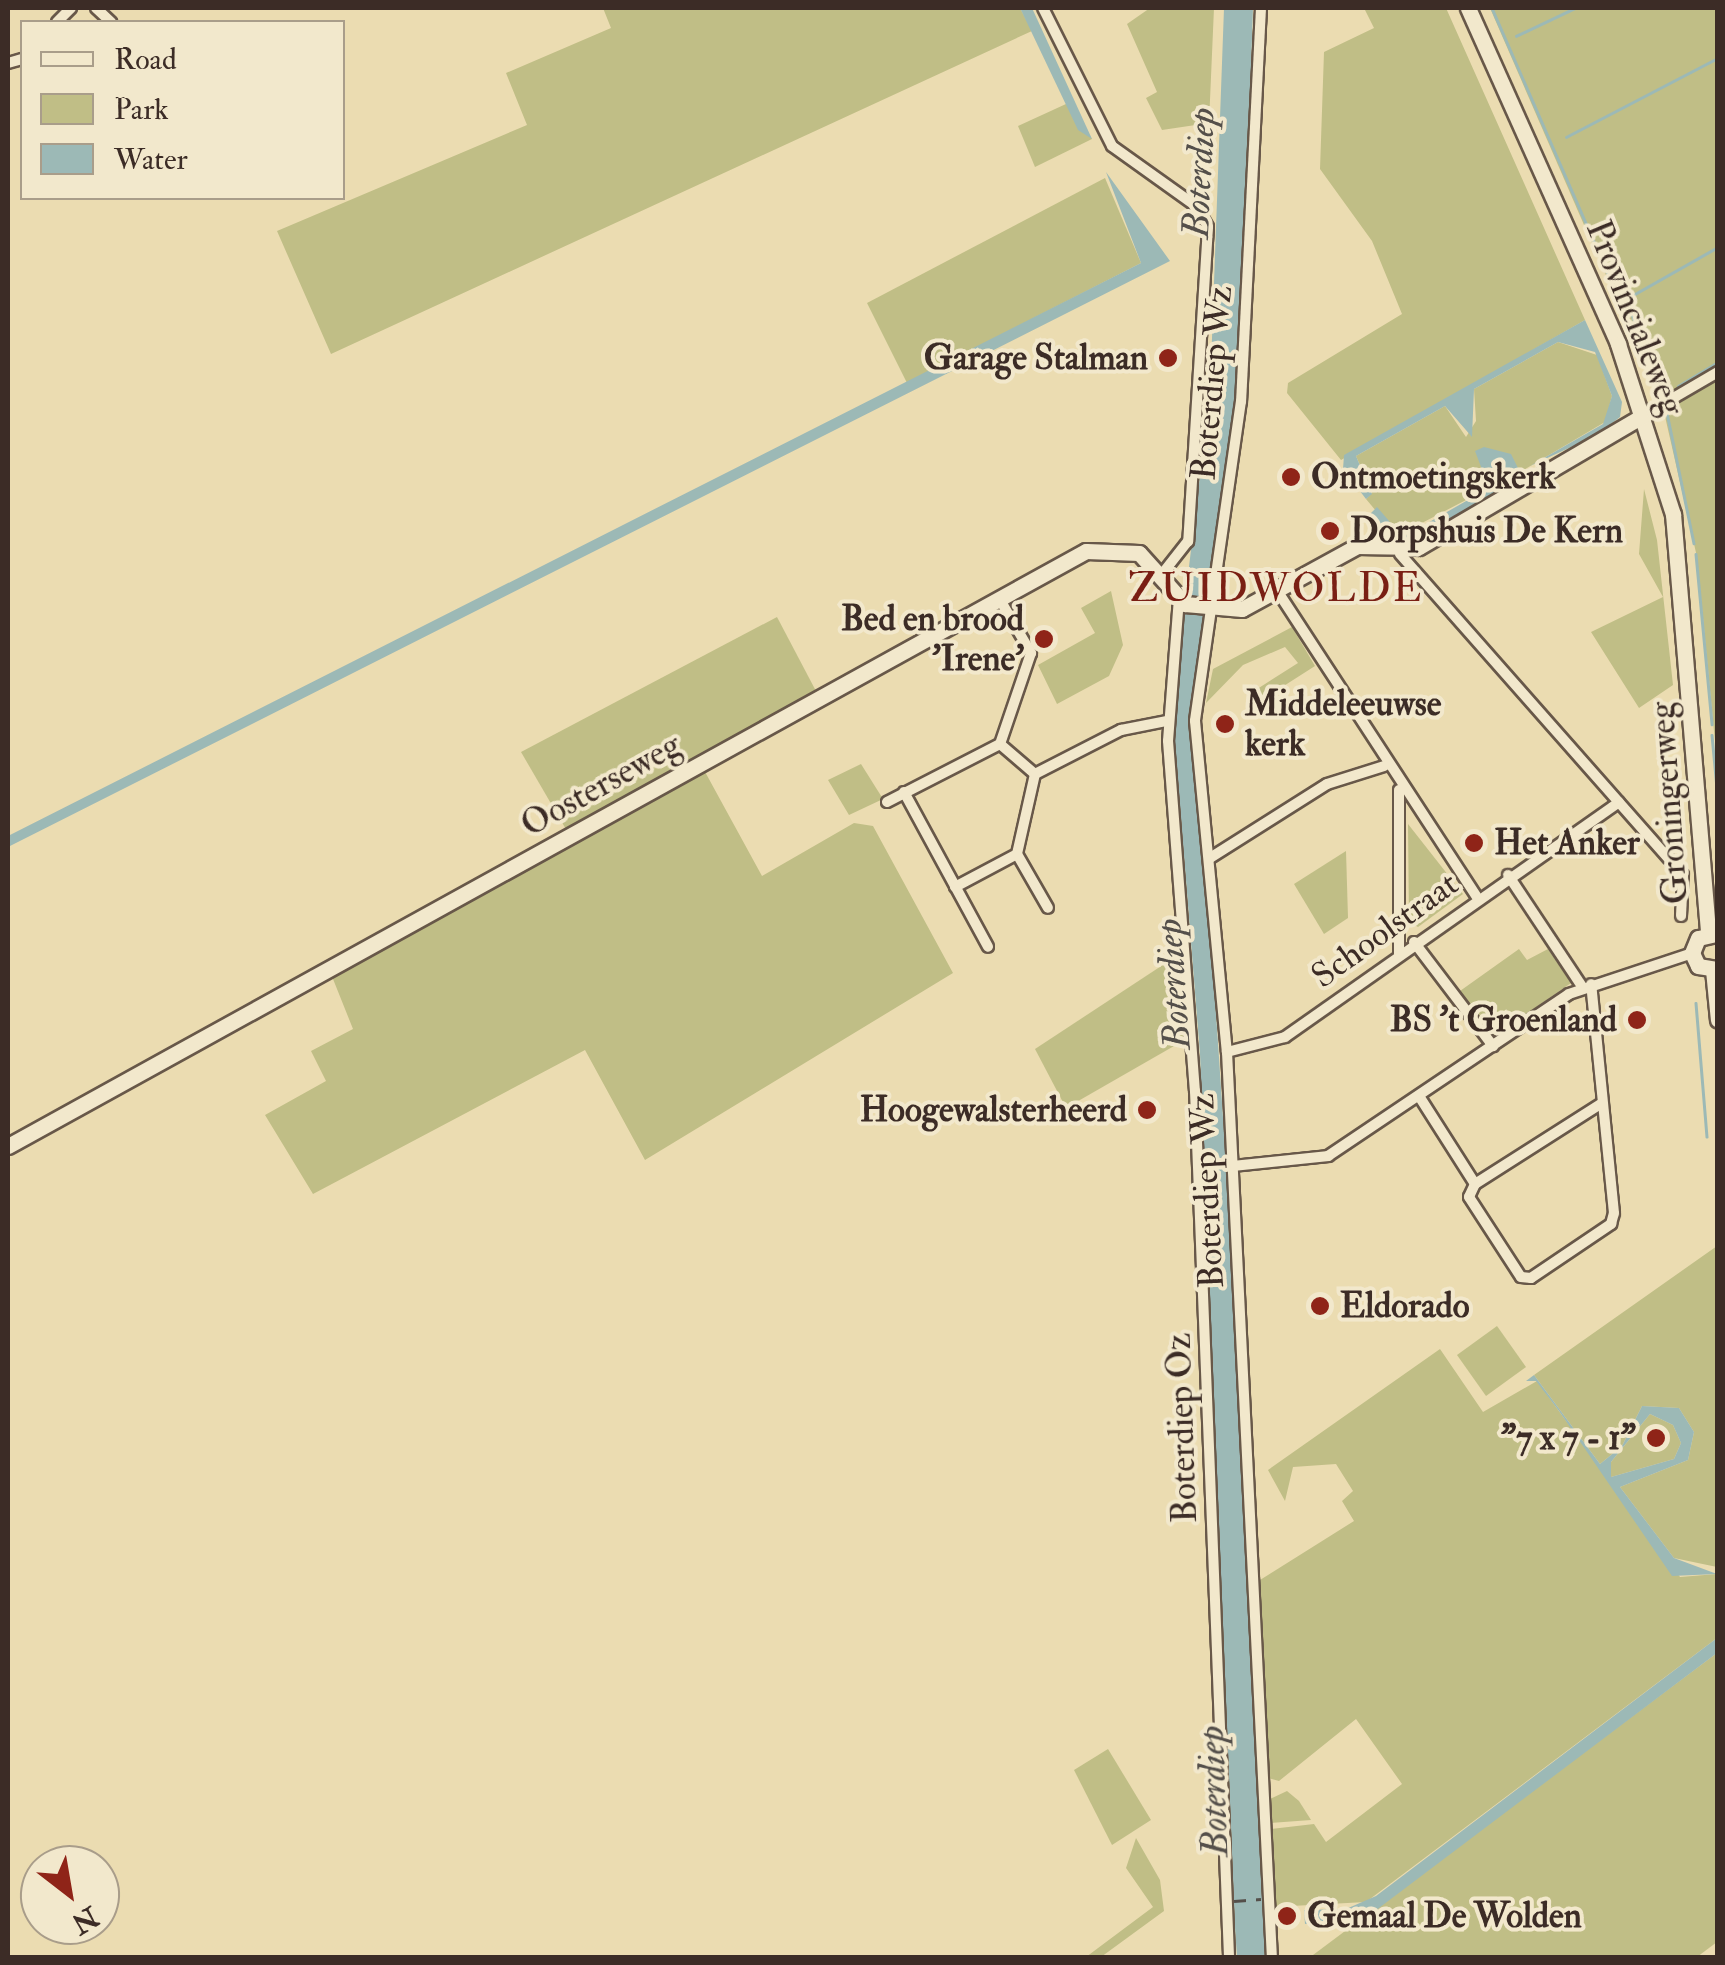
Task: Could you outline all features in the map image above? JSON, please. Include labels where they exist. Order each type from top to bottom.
[{"type":"street","points":[[1043,8],[1112,146],[1204,216],[1210,238],[1188,541],[1162,574]]},
{"type":"street","name":"Boterdiep Wz","points":[[1262,8],[1243,383],[1215,607],[1196,721],[1227,1052],[1272,1958]]},
{"type":"street","name":"Provincialeweg","points":[[1468,8],[1646,414],[1673,514],[1690,668]]},
{"type":"street","points":[[1400,554],[1718,372]]},
{"type":"street","points":[[1182,601],[1242,609],[1357,546],[1400,554],[1683,875],[1680,916]]},
{"type":"street","name":"Oosterseweg","points":[[8,1146],[999,598],[1102,548],[1139,553],[1162,574],[1182,601]]},
{"type":"street","points":[[1278,592],[1384,766],[1476,896]]},
{"type":"street","points":[[886,802],[1000,744],[1031,654],[999,598]]},
{"type":"street","name":"Boterdiep Oz","points":[[1182,601],[1167,721],[1195,1091],[1229,1958]]},
{"type":"street","name":"Groningerweg","points":[[1690,668],[1713,934]]},
{"type":"street","points":[[1035,774],[1121,730],[1167,721]]},
{"type":"street","points":[[1000,744],[1035,774]]},
{"type":"street","points":[[1210,858],[1326,784],[1384,766]]},
{"type":"street","points":[[1035,774],[1017,854],[1048,908]]},
{"type":"street","points":[[1399,788],[1399,954]]},
{"type":"street","points":[[904,792],[988,947]]},
{"type":"street","name":"Schoolstraat","points":[[1227,1052],[1285,1037],[1476,896],[1619,802]]},
{"type":"street","points":[[956,888],[1017,854]]},
{"type":"street","points":[[1508,875],[1587,986],[1602,1104],[1611,1224],[1526,1279],[1469,1196],[1476,1184],[1602,1104]]},
{"type":"street","points":[[1234,1166],[1314,1161],[1587,986],[1692,952],[1713,934]]},
{"type":"street","points":[[1414,942],[1493,1046]]},
{"type":"street","points":[[1692,952],[1715,970],[1718,1020]]},
{"type":"street","points":[[1419,1096],[1476,1184]]},
{"type":"green space","points":[[603,8],[1020,8],[1032,31],[331,354],[277,231],[527,125],[506,73],[611,28]]},
{"type":"green space","points":[[1150,8],[1214,8],[1209,123],[1162,130],[1146,98],[1157,92],[1127,24]]},
{"type":"green space","points":[[1364,8],[1446,8],[1585,320],[1341,460],[1287,393],[1288,383],[1402,314],[1372,241],[1320,169],[1324,52],[1374,28]]},
{"type":"green space","points":[[1490,8],[1717,8],[1717,368],[1675,392],[1659,398]]},
{"type":"green space","points":[[1066,104],[1092,139],[1035,167],[1018,126]]},
{"type":"green space","points":[[1105,178],[1141,263],[907,383],[867,303]]},
{"type":"green space","points":[[1558,342],[1597,355],[1612,396],[1605,422],[1522,471],[1493,451],[1489,488],[1397,536],[1366,499],[1372,493],[1356,456],[1445,406],[1466,437],[1476,421],[1474,389]]},
{"type":"green space","points":[[1717,379],[1717,762],[1697,557],[1664,412]]},
{"type":"green space","points":[[1644,489],[1657,540],[1673,685],[1639,708],[1591,632],[1663,597],[1639,554]]},
{"type":"green space","points":[[1111,591],[1123,645],[1109,676],[1057,704],[1038,665],[1095,633],[1081,608]]},
{"type":"green space","points":[[777,617],[817,693],[567,831],[521,752]]},
{"type":"green space","points":[[1292,627],[1315,666],[1257,703],[1251,693],[1298,663],[1285,647],[1243,665],[1206,703],[1213,669]]},
{"type":"green space","points":[[861,764],[883,799],[849,815],[828,780]]},
{"type":"green space","points":[[704,770],[762,876],[854,823],[873,826],[953,973],[645,1160],[585,1050],[313,1194],[265,1115],[326,1081],[311,1051],[353,1029],[331,974]]},
{"type":"green space","points":[[1408,824],[1463,894],[1418,927],[1409,922]]},
{"type":"green space","points":[[1346,851],[1348,918],[1324,934],[1294,884]]},
{"type":"green space","points":[[1519,949],[1527,960],[1548,949],[1571,983],[1493,1037],[1460,991]]},
{"type":"green space","points":[[1181,953],[1188,1038],[1066,1108],[1035,1049]]},
{"type":"green space","points":[[1717,1246],[1717,1567],[1674,1558],[1620,1487],[1688,1460],[1694,1432],[1679,1408],[1642,1406],[1622,1446],[1600,1464],[1534,1375]]},
{"type":"green space","points":[[1497,1326],[1526,1367],[1486,1396],[1457,1355]]},
{"type":"green space","points":[[1440,1349],[1483,1412],[1537,1381],[1680,1577],[1717,1574],[1717,1638],[1366,1902],[1273,1907],[1271,1829],[1314,1824],[1326,1842],[1402,1784],[1356,1719],[1279,1781],[1268,1778],[1260,1580],[1354,1521],[1342,1501],[1353,1491],[1336,1464],[1293,1467],[1285,1501],[1268,1470]]},
{"type":"green space","points":[[1650,1414],[1673,1425],[1681,1443],[1674,1459],[1611,1477],[1611,1462]]},
{"type":"green space","points":[[1717,1653],[1717,1942],[1697,1957],[1309,1958]]},
{"type":"green space","points":[[1108,1749],[1151,1820],[1112,1845],[1074,1770]]},
{"type":"green space","points":[[1287,1791],[1311,1820],[1270,1823],[1270,1799]]},
{"type":"green space","points":[[1136,1838],[1160,1880],[1164,1911],[1101,1957],[1086,1957],[1153,1907],[1126,1868]]},
{"type":"water","points":[[1020,8],[1032,8],[1092,139],[1078,130]]},
{"type":"water","points":[[1224,8],[1253,8],[1246,225],[1231,462],[1195,702],[1246,1458],[1265,1958],[1237,1957],[1200,1054],[1172,707],[1210,393]]},
{"type":"water","points":[[1106,172],[1170,261],[8,847],[8,836],[1141,263]]},
{"type":"water","points":[[1585,320],[1622,402],[1620,417],[1597,435],[1530,466],[1603,424],[1612,396],[1595,352],[1558,342],[1474,389],[1472,437],[1445,406],[1356,456],[1372,494],[1366,499],[1343,469],[1344,455]]},
{"type":"water","points":[[1484,447],[1511,454],[1523,478],[1411,543],[1396,542],[1370,514],[1377,507],[1403,537],[1489,488],[1475,451]]},
{"type":"water","points":[[1534,1375],[1600,1464],[1622,1446],[1642,1406],[1679,1408],[1694,1432],[1688,1460],[1620,1487],[1674,1558],[1717,1574],[1672,1576],[1559,1411],[1536,1381],[1526,1381]],"holes":[[[1650,1414],[1673,1425],[1681,1443],[1674,1459],[1611,1477],[1611,1462]]]},
{"type":"water","points":[[1717,1638],[1717,1653],[1371,1914],[1305,1924],[1304,1910],[1346,1909],[1376,1896]]},
{"type":"waterway","points":[[1492,8],[1615,289]]},
{"type":"waterway","points":[[1516,36],[1575,8]]},
{"type":"waterway","points":[[1566,137],[1718,58]]},
{"type":"waterway","points":[[1660,393],[1626,299],[1718,247]]},
{"type":"waterway","points":[[1678,386],[1718,362]]},
{"type":"waterway","points":[[1667,413],[1694,543]]},
{"type":"waterway","points":[[1696,554],[1712,724]]},
{"type":"waterway","points":[[1712,735],[1718,798]]},
{"type":"waterway","points":[[1696,1003],[1707,1137]]},
{"type":"ferry route","points":[[1234,1901],[1261,1899]]},
{"type":"place","name":"Garage Stalman","points":[[1168,358]]},
{"type":"place","name":"Ontmoetingskerk","points":[[1291,477]]},
{"type":"place","name":"Dorpshuis De Kern","points":[[1330,531]]},
{"type":"place","name":"Bed en brood 'Irene'","points":[[1044,639]]},
{"type":"place","name":"Middeleeuwse kerk","points":[[1225,724]]},
{"type":"place","name":"Het Anker","points":[[1474,843]]},
{"type":"place","name":"BS 't Groenland","points":[[1637,1020]]},
{"type":"place","name":"Hoogewalsterheerd","points":[[1147,1110]]},
{"type":"place","name":"Eldorado","points":[[1320,1306]]},
{"type":"place","name":"\"7 x 7 - 1\"","points":[[1656,1438]]},
{"type":"place","name":"Gemaal De Wolden","points":[[1287,1916]]},
{"type":"district","name":"ZUIDWOLDE","points":[[1276,589]]},
{"type":"water label","name":"Boterdiep","points":[[1200,173]]},
{"type":"water label","name":"Boterdiep","points":[[1174,984]]},
{"type":"water label","name":"Boterdiep","points":[[1214,1791]]}]
